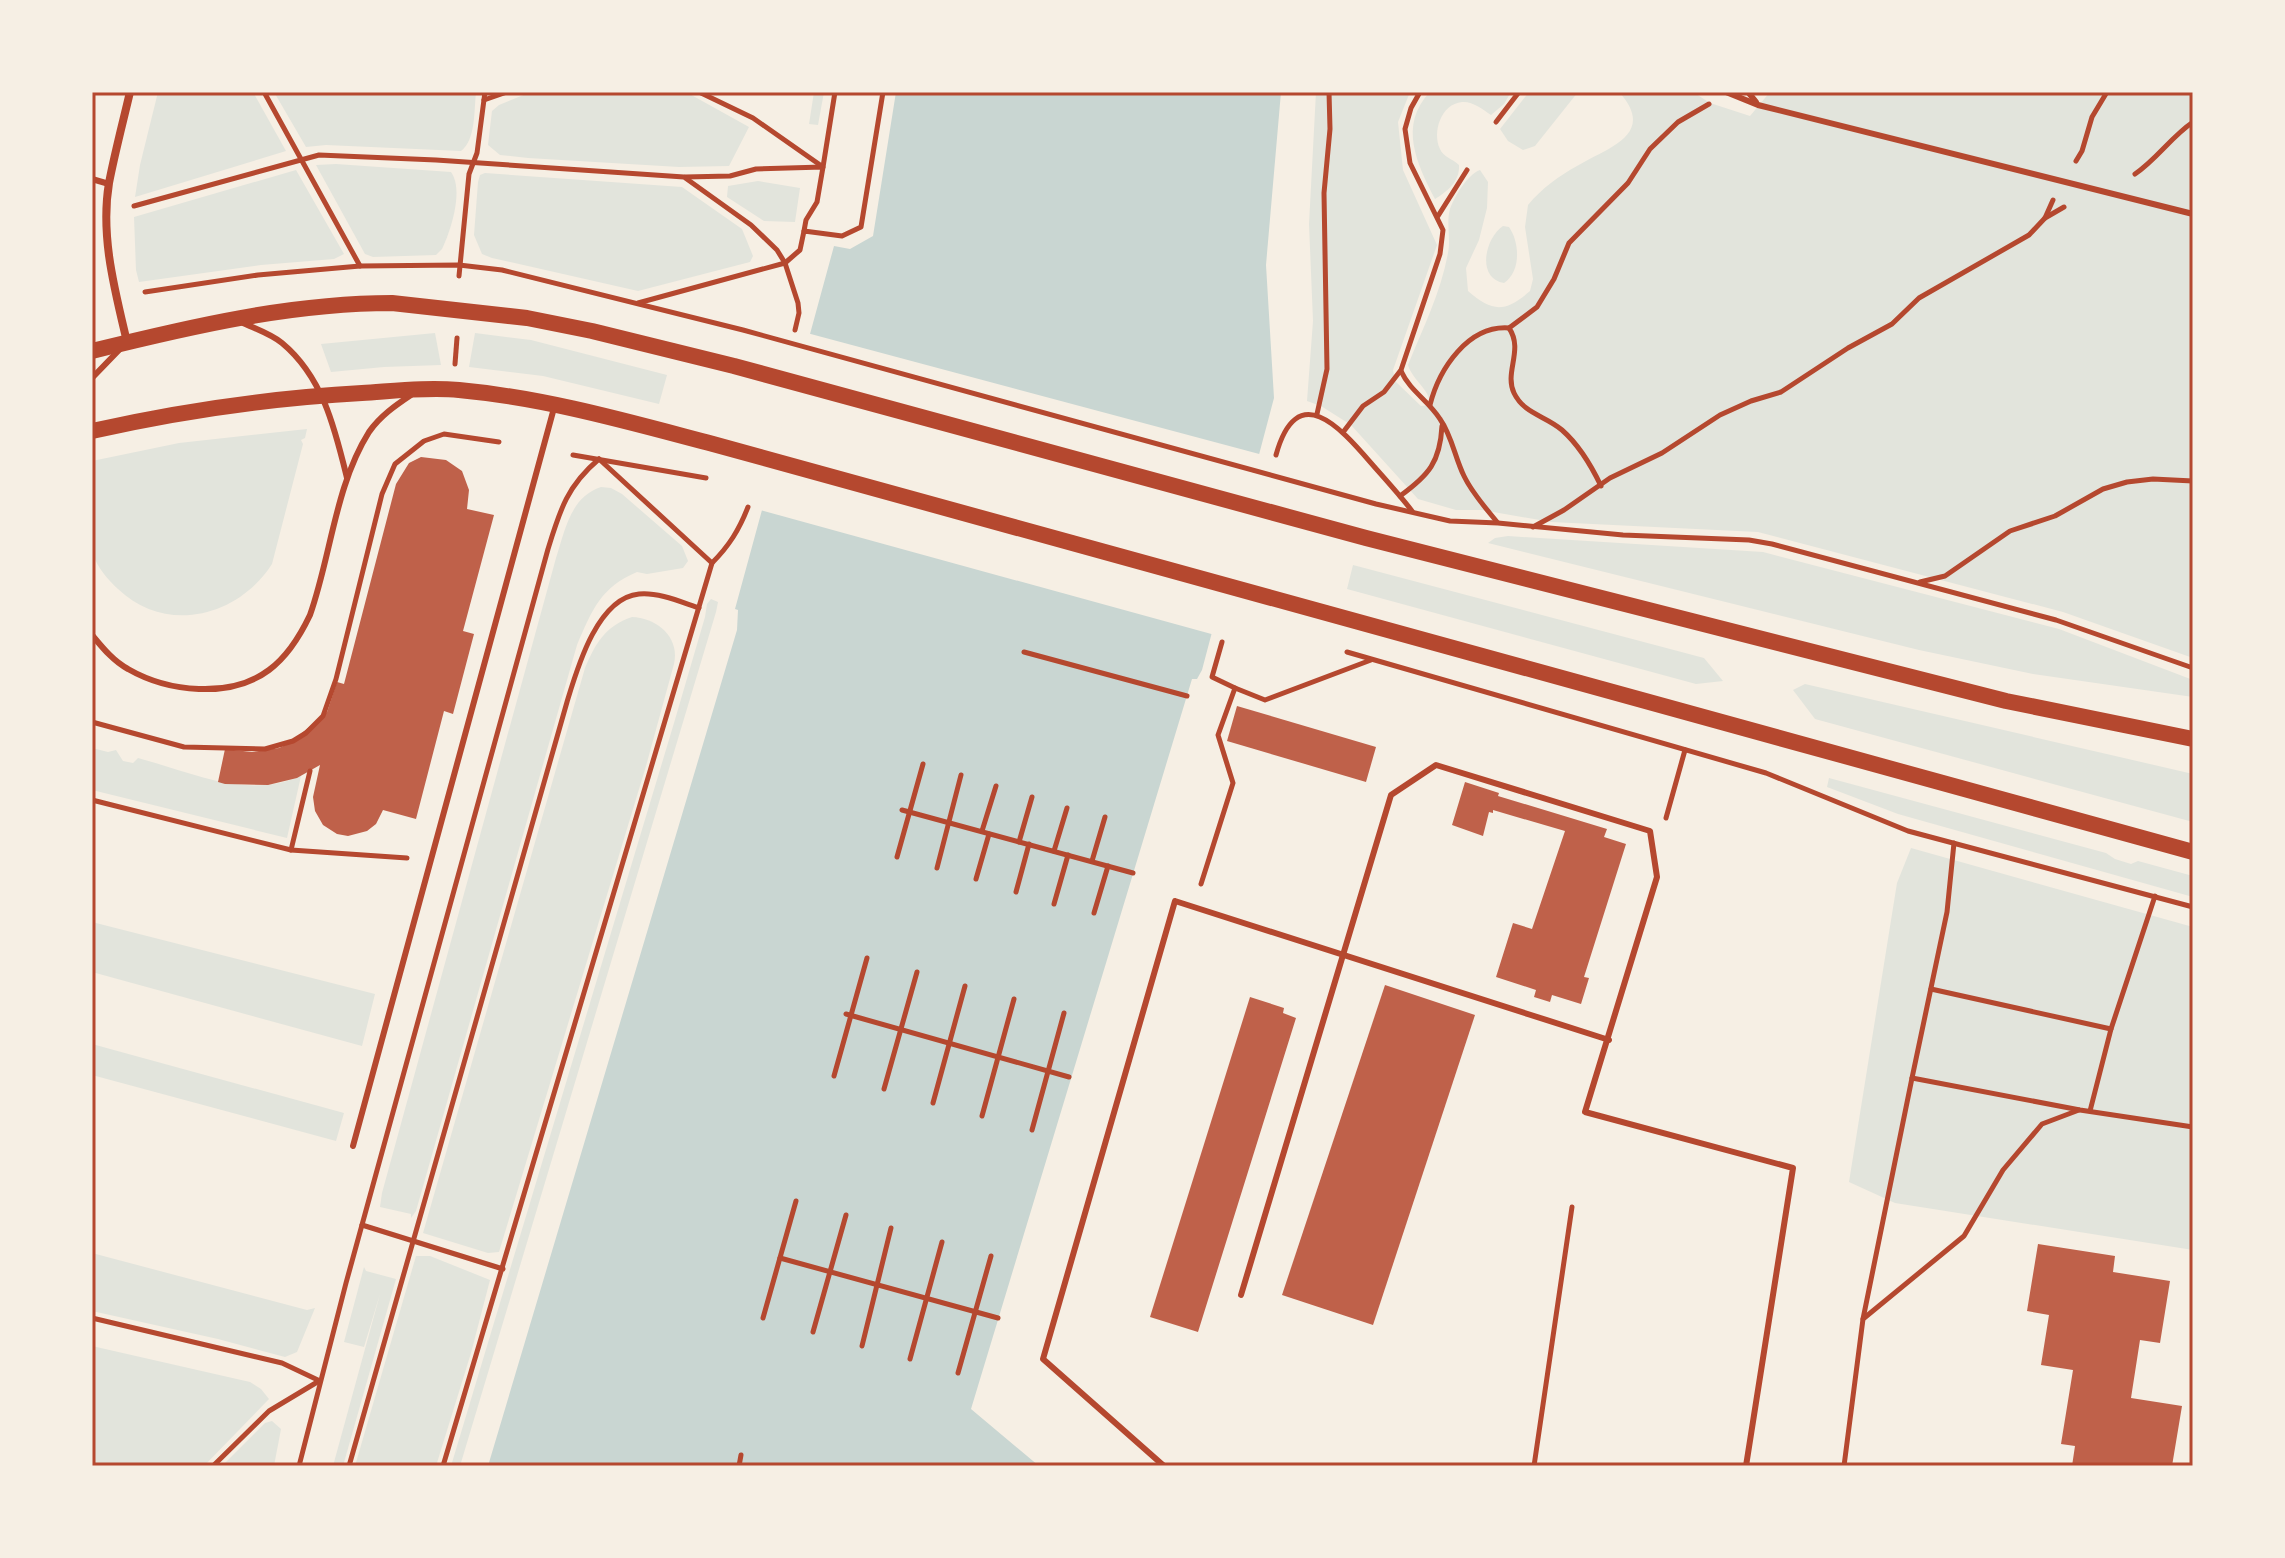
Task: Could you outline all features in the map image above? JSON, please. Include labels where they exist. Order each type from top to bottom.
[{"type":"main road","points":[[92,351],[237,320],[321,308],[392,303],[557,323],[734,366],[1366,538],[2006,701],[2193,739]]},
{"type":"main road","points":[[92,431],[186,412],[321,395],[421,389],[487,393],[555,404],[713,444],[1343,616],[2193,852]]},
{"type":"street","points":[[127,343],[108,243],[109,184],[130,92]]},
{"type":"lane","points":[[1726,92],[1758,105],[2193,214]]},
{"type":"lane","points":[[1748,92],[1758,105]]},
{"type":"lane","points":[[92,179],[109,184]]},
{"type":"lane","points":[[237,320],[281,342],[297,358],[321,395],[333,422],[347,478]]},
{"type":"lane","points":[[92,378],[127,343]]},
{"type":"lane","points":[[92,635],[125,668],[153,681],[185,688],[234,686],[270,669],[299,637],[310,615],[347,478],[370,431],[396,404],[421,389]]},
{"type":"lane","points":[[353,1146],[555,404]]},
{"type":"lane","points":[[92,648],[106,652]]},
{"type":"lane","points":[[1241,1295],[1391,795],[1436,765],[1650,831],[1657,877],[1585,1112],[1793,1168],[1746,1466]]},
{"type":"lane","points":[[1164,1466],[1043,1359],[1175,901],[1609,1040]]},
{"type":"path","points":[[264,92],[360,266]]},
{"type":"path","points":[[459,276],[469,174],[485,92]]},
{"type":"path","points":[[484,100],[507,92]]},
{"type":"path","points":[[699,92],[753,118],[823,167]]},
{"type":"path","points":[[638,303],[785,263],[800,250],[806,220],[817,202],[835,92]]},
{"type":"path","points":[[804,231],[842,236],[861,227],[883,92]]},
{"type":"path","points":[[1317,414],[1327,369],[1324,193],[1330,129],[1329,92]]},
{"type":"path","points":[[1344,431],[1363,406],[1384,392],[1401,370],[1440,254],[1443,230],[1410,163],[1405,129],[1420,92]]},
{"type":"path","points":[[1496,122],[1519,92]]},
{"type":"path","points":[[1430,405],[1440,376],[1465,345],[1495,326],[1509,328],[1537,307],[1554,279],[1569,243],[1628,183],[1650,149],[1678,122],[1726,92]]},
{"type":"path","points":[[1532,528],[1610,478],[1662,453],[1720,415],[1781,392],[1848,348],[1892,324],[1919,298],[2029,235],[2045,218],[2062,181],[2082,151],[2092,117],[2107,92]]},
{"type":"path","points":[[134,206],[302,158],[330,154],[684,177],[730,176],[761,169],[823,167]]},
{"type":"path","points":[[1438,216],[1467,170]]},
{"type":"path","points":[[684,177],[751,225],[777,250],[785,263],[798,303],[795,330]]},
{"type":"path","points":[[145,292],[258,275],[360,266],[459,265],[502,270],[743,330],[1376,504],[1450,521],[1749,540],[2056,620],[2193,668]]},
{"type":"path","points":[[1509,328],[1514,335],[1515,363],[1511,388],[1517,398],[1540,418],[1560,428],[1590,463],[1601,486]]},
{"type":"path","points":[[455,366],[457,333]]},
{"type":"path","points":[[1401,370],[1416,393],[1442,421],[1463,475],[1473,493],[1498,523]]},
{"type":"path","points":[[1276,455],[1281,439],[1292,422],[1306,414],[1317,414],[1344,431],[1413,511]]},
{"type":"path","points":[[1400,496],[1429,472],[1441,449],[1442,421]]},
{"type":"path","points":[[454,434],[499,442]]},
{"type":"path","points":[[573,455],[706,478]]},
{"type":"path","points":[[599,459],[712,563]]},
{"type":"path","points":[[299,1466],[548,549],[566,498],[582,474],[599,459]]},
{"type":"path","points":[[1918,583],[1945,576],[2010,531],[2055,516],[2103,489],[2153,479],[2193,481]]},
{"type":"path","points":[[443,1466],[712,563],[740,530],[748,507]]},
{"type":"path","points":[[349,1466],[586,644],[602,619],[635,594],[656,596],[699,608]]},
{"type":"path","points":[[1222,642],[1212,677],[1265,700],[1371,660]]},
{"type":"path","points":[[1335,648],[1766,773],[1908,831],[2193,907]]},
{"type":"path","points":[[1024,652],[1187,696]]},
{"type":"path","points":[[1193,907],[1233,783],[1218,735],[1235,688]]},
{"type":"path","points":[[92,722],[184,747]]},
{"type":"path","points":[[1650,831],[1663,826],[1685,750]]},
{"type":"path","points":[[897,857],[923,764]]},
{"type":"path","points":[[291,850],[310,771]]},
{"type":"path","points":[[937,868],[961,775]]},
{"type":"path","points":[[981,832],[996,786]]},
{"type":"path","points":[[1019,842],[1032,797]]},
{"type":"path","points":[[92,800],[291,850],[412,858]]},
{"type":"path","points":[[1054,851],[1067,808]]},
{"type":"path","points":[[902,810],[1133,873]]},
{"type":"path","points":[[1092,861],[1105,817]]},
{"type":"path","points":[[976,879],[989,834]]},
{"type":"path","points":[[1844,1466],[1863,1319],[1947,912],[1954,843]]},
{"type":"path","points":[[1016,892],[1029,844]]},
{"type":"path","points":[[1054,904],[1068,855]]},
{"type":"path","points":[[1094,913],[1108,866]]},
{"type":"path","points":[[2090,1111],[2111,1029],[2155,896]]},
{"type":"path","points":[[834,1076],[867,958]]},
{"type":"path","points":[[884,1089],[917,972]]},
{"type":"path","points":[[933,1103],[965,986]]},
{"type":"path","points":[[1931,989],[2111,1029]]},
{"type":"path","points":[[982,1116],[1014,999]]},
{"type":"path","points":[[1032,1130],[1064,1013]]},
{"type":"path","points":[[849,1015],[1069,1077]]},
{"type":"path","points":[[1912,1078],[2080,1110],[2193,1127]]},
{"type":"path","points":[[1863,1319],[1964,1236],[2003,1170],[2042,1124],[2080,1110]]},
{"type":"path","points":[[763,1318],[796,1201]]},
{"type":"path","points":[[1534,1466],[1572,1207]]},
{"type":"path","points":[[813,1332],[846,1215]]},
{"type":"path","points":[[362,1225],[503,1269]]},
{"type":"path","points":[[862,1346],[891,1228]]},
{"type":"path","points":[[910,1359],[942,1242]]},
{"type":"path","points":[[958,1373],[991,1256]]},
{"type":"path","points":[[780,1258],[998,1318]]},
{"type":"path","points":[[92,1318],[282,1363],[320,1381]]},
{"type":"path","points":[[213,1466],[269,1411],[320,1381]]},
{"type":"path","points":[[739,1466],[741,1455]]},
{"type":"shaded area","points":[[158,92],[253,92],[286,151],[135,197]]},
{"type":"shaded area","points":[[274,92],[476,92],[472,132],[461,151],[326,145],[306,147]]},
{"type":"shaded area","points":[[531,92],[537,95],[550,92],[686,92],[749,127],[729,166],[679,167],[500,155],[488,145],[492,111]]},
{"type":"shaded area","points":[[814,92],[824,92],[818,125],[809,124]]},
{"type":"shaded area","points":[[896,92],[1281,92],[1266,265],[1274,398],[1202,670],[1197,679],[1192,679],[971,1409],[1039,1466],[488,1466],[737,630],[738,610],[735,609],[834,246],[850,249],[873,236]]},
{"type":"shaded area","points":[[1316,92],[1410,92],[1398,122],[1403,170],[1437,245],[1393,370],[1395,381],[1421,406],[1430,405],[1429,399],[1408,365],[1441,282],[1449,248],[1449,214],[1458,192],[1480,170],[1488,182],[1487,208],[1479,240],[1466,268],[1468,291],[1492,306],[1513,303],[1530,291],[1533,279],[1525,227],[1528,205],[1557,178],[1624,138],[1633,119],[1630,107],[1619,92],[1693,92],[1710,103],[1750,116],[1770,92],[2193,92],[2193,658],[2063,612],[1758,532],[1551,522],[1482,510],[1456,510],[1418,499],[1351,425],[1307,401],[1313,321],[1309,224]]},
{"type":"shaded area","points":[[1430,92],[1511,92],[1504,104],[1491,115],[1466,102],[1455,104],[1444,113],[1438,127],[1438,142],[1443,154],[1459,165],[1459,171],[1452,185],[1435,199],[1417,158],[1413,131],[1420,105]]},
{"type":"shaded area","points":[[1529,92],[1578,92],[1535,146],[1523,150],[1508,141],[1500,129]]},
{"type":"shaded area","points":[[316,165],[451,172],[455,180],[456,199],[442,249],[436,255],[373,257],[365,254]]},
{"type":"shaded area","points":[[296,170],[344,254],[334,259],[261,265],[139,282],[134,217]]},
{"type":"shaded area","points":[[480,175],[682,187],[742,229],[753,256],[750,262],[638,291],[492,258],[482,254],[474,235],[478,182]]},
{"type":"shaded area","points":[[758,181],[800,188],[795,222],[764,221],[727,197],[728,186]]},
{"type":"shaded area","points":[[1503,226],[1509,227],[1517,249],[1514,272],[1504,283],[1490,274],[1486,257],[1492,239]]},
{"type":"shaded area","points":[[435,333],[441,365],[331,372],[321,344]]},
{"type":"shaded area","points":[[475,333],[531,340],[667,375],[659,404],[543,376],[469,367]]},
{"type":"shaded area","points":[[307,429],[305,438],[301,440],[303,444],[272,564],[258,582],[240,597],[200,614],[158,612],[137,603],[118,589],[100,568],[92,546],[90,522],[92,461],[179,443]]},
{"type":"shaded area","points":[[601,487],[622,494],[682,546],[688,561],[683,568],[647,574],[637,572],[615,585],[593,610],[577,645],[416,1211],[411,1218],[411,1214],[380,1207],[382,1193],[562,537],[570,516],[582,499]]},
{"type":"shaded area","points":[[1508,536],[1763,552],[2059,629],[2193,680],[2193,697],[2033,674],[1919,650],[1488,543],[1495,538]]},
{"type":"shaded area","points":[[1353,565],[1704,658],[1723,681],[1696,684],[1347,589]]},
{"type":"shaded area","points":[[711,599],[718,602],[716,612],[460,1466],[451,1466],[707,604]]},
{"type":"shaded area","points":[[632,617],[650,621],[665,631],[673,645],[674,664],[499,1252],[488,1253],[423,1233],[585,668],[602,637],[615,625]]},
{"type":"shaded area","points":[[1805,684],[2193,774],[2193,822],[1815,719],[1793,690]]},
{"type":"shaded area","points":[[92,748],[108,752],[116,750],[123,761],[133,763],[138,758],[239,785],[280,783],[301,776],[287,838],[92,790]]},
{"type":"shaded area","points":[[1829,778],[2106,853],[2131,864],[2138,861],[2193,876],[2193,897],[1898,814],[1827,787]]},
{"type":"shaded area","points":[[1911,848],[2193,927],[2193,1250],[1895,1203],[1849,1182],[1897,883]]},
{"type":"shaded area","points":[[92,922],[375,994],[362,1046],[92,972]]},
{"type":"shaded area","points":[[92,1044],[344,1113],[336,1141],[92,1075]]},
{"type":"shaded area","points":[[92,1253],[307,1310],[315,1308],[297,1352],[285,1357],[92,1311]]},
{"type":"shaded area","points":[[416,1256],[430,1256],[490,1280],[471,1353],[436,1466],[355,1466]]},
{"type":"shaded area","points":[[364,1267],[366,1271],[396,1279],[343,1466],[333,1466],[380,1294],[364,1347],[344,1342]]},
{"type":"shaded area","points":[[92,1346],[250,1382],[269,1399],[204,1466],[92,1466]]},
{"type":"shaded area","points":[[272,1421],[281,1429],[274,1466],[222,1466],[265,1423]]},
{"type":"pier","points":[[807,333],[1263,455],[1215,635],[760,510]]},
{"type":"building","points":[[421,457],[446,460],[462,471],[469,490],[467,509],[494,515],[463,631],[474,634],[453,714],[444,711],[416,819],[383,810],[376,824],[367,831],[348,836],[337,834],[323,825],[315,811],[313,797],[320,765],[297,778],[268,785],[225,784],[218,782],[225,749],[252,752],[279,748],[290,743],[327,712],[337,682],[344,684],[396,484],[409,463]]},
{"type":"building","points":[[1237,706],[1376,747],[1366,782],[1227,741]]},
{"type":"building","points":[[1465,782],[1499,793],[1498,796],[1607,829],[1604,837],[1626,844],[1584,977],[1589,978],[1581,1004],[1552,995],[1550,1002],[1534,997],[1536,990],[1496,977],[1513,923],[1532,929],[1565,831],[1493,810],[1493,813],[1489,812],[1483,836],[1452,825]]},
{"type":"building","points":[[1385,985],[1475,1015],[1373,1325],[1282,1295]]},
{"type":"building","points":[[1250,997],[1284,1008],[1283,1013],[1296,1018],[1198,1332],[1150,1317]]},
{"type":"building","points":[[2038,1244],[2115,1256],[2113,1272],[2170,1281],[2160,1343],[2140,1340],[2131,1398],[2182,1406],[2172,1466],[2072,1466],[2075,1446],[2061,1444],[2073,1370],[2041,1365],[2049,1315],[2027,1311]]}]
